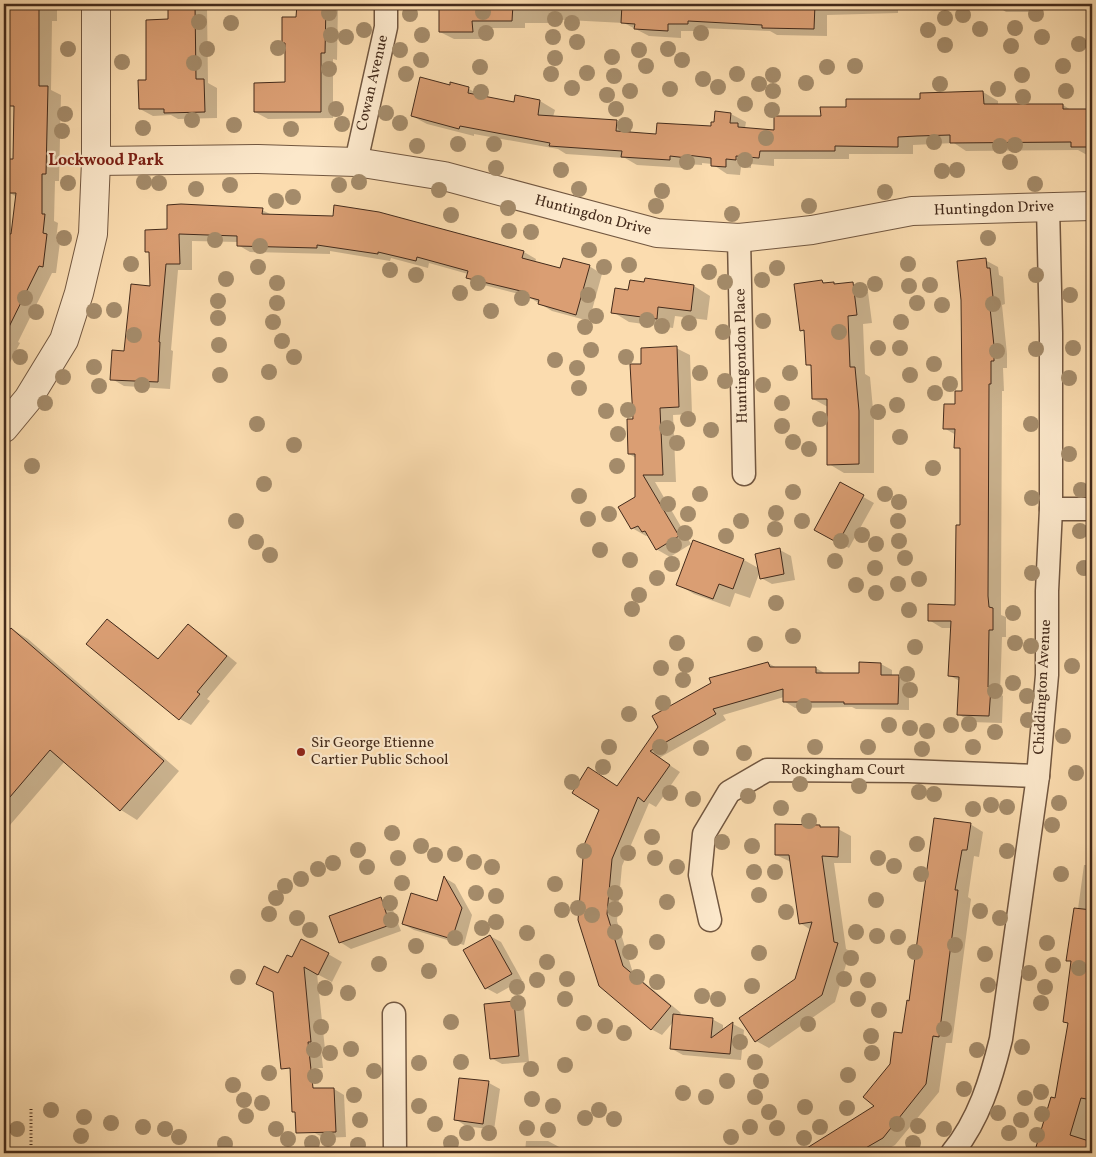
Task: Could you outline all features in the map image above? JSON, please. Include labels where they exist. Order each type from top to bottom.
[{"type":"street","points":[[4,428],[28,399],[64,340],[79,293],[93,234],[96,161],[96,4]]},
{"type":"street","name":"Cowan Avenue","points":[[356,162],[386,27],[386,4]]},
{"type":"street","name":"Huntingdon Drive","points":[[96,161],[258,159],[356,162],[444,176],[657,233],[739,238],[812,230],[912,211],[1092,206]]},
{"type":"street","name":"Chiddington Avenue","points":[[955,1152],[984,1099],[992,1077],[1001,1039],[1038,776],[1047,674],[1047,591],[1051,508],[1051,333],[1048,207]]},
{"type":"street","name":"Huntingondon Place","points":[[739,238],[744,474]]},
{"type":"street","points":[[1051,508],[1092,509]]},
{"type":"street","name":"Rockingham Court","points":[[710,920],[700,875],[704,834],[729,792],[767,770],[908,771],[1038,776]]},
{"type":"street","points":[[394,1014],[395,1153]]},
{"type":"path","points":[[31,1108],[31,1153]]},
{"type":"building","points":[[6,4],[39,4],[39,86],[48,86],[46,174],[42,174],[42,214],[45,214],[43,233],[47,234],[43,267],[39,266],[4,337],[4,233],[11,234],[16,193],[9,193],[9,159],[13,159],[14,106],[9,106],[9,79],[4,79],[4,22],[6,22]]},
{"type":"building","points":[[168,4],[195,4],[196,79],[204,79],[205,112],[164,113],[164,109],[139,109],[138,80],[146,80],[146,20],[168,19]]},
{"type":"building","points":[[297,4],[326,4],[325,53],[321,53],[321,112],[254,112],[254,83],[285,82],[285,43],[282,43],[282,17],[296,17]]},
{"type":"building","points":[[439,4],[513,4],[512,21],[472,21],[473,32],[439,32]]},
{"type":"building","points":[[622,4],[815,4],[814,29],[762,28],[762,25],[688,21],[688,24],[668,24],[668,31],[634,29],[635,24],[621,23]]},
{"type":"building","points":[[420,77],[450,85],[450,82],[469,87],[468,93],[514,102],[515,95],[540,100],[538,115],[617,120],[616,131],[656,134],[657,123],[711,126],[711,122],[714,122],[715,111],[731,113],[730,123],[738,123],[738,127],[774,130],[774,116],[821,116],[820,107],[846,107],[846,99],[920,99],[920,93],[983,91],[984,104],[1063,104],[1063,109],[1092,109],[1092,147],[1071,147],[1071,142],[950,143],[950,135],[898,137],[898,147],[835,146],[835,151],[760,151],[759,158],[736,156],[736,160],[726,159],[726,167],[711,166],[711,158],[687,155],[687,158],[670,156],[670,160],[621,157],[622,151],[549,146],[550,143],[460,126],[459,129],[411,116]]},
{"type":"building","points":[[167,205],[263,208],[262,214],[333,216],[334,205],[379,212],[524,251],[522,258],[560,268],[563,258],[590,265],[576,315],[538,304],[539,300],[524,296],[525,292],[466,278],[468,271],[417,257],[416,261],[378,252],[378,254],[317,245],[317,248],[237,246],[237,236],[179,234],[180,264],[166,264],[159,342],[158,382],[110,380],[112,350],[124,351],[131,284],[150,286],[149,252],[145,252],[145,230],[167,229]]},
{"type":"building","points":[[986,258],[987,268],[990,268],[993,297],[989,298],[994,346],[994,361],[991,361],[991,384],[989,384],[988,596],[989,607],[993,608],[993,630],[989,630],[988,687],[991,687],[989,716],[957,715],[959,677],[948,676],[951,621],[928,621],[928,604],[955,605],[956,525],[960,525],[960,448],[954,448],[955,429],[943,429],[944,404],[955,404],[955,391],[962,391],[961,300],[957,261]]},
{"type":"building","points":[[645,278],[694,285],[691,311],[658,307],[657,319],[611,313],[615,288],[628,290],[630,280],[644,282]]},
{"type":"building","points":[[822,280],[823,283],[834,282],[834,284],[853,282],[857,315],[848,316],[850,367],[855,367],[859,411],[859,464],[827,465],[827,399],[812,399],[811,365],[806,365],[804,330],[800,331],[794,284]]},
{"type":"building","points":[[677,346],[679,407],[660,408],[663,475],[643,475],[679,536],[656,550],[645,531],[642,532],[638,526],[631,529],[618,507],[635,497],[635,454],[628,454],[627,419],[633,419],[630,364],[641,364],[641,348]]},
{"type":"building","points":[[840,482],[864,495],[838,543],[814,530]]},
{"type":"building","points":[[693,540],[744,559],[733,589],[719,584],[713,599],[676,585]]},
{"type":"building","points":[[780,548],[784,574],[760,579],[755,554]]},
{"type":"building","points":[[107,619],[158,659],[188,624],[227,656],[197,692],[200,694],[179,720],[86,644]]},
{"type":"building","points":[[11,628],[164,761],[120,811],[50,750],[4,804],[4,636]]},
{"type":"building","points":[[768,662],[770,667],[816,667],[816,673],[859,673],[859,662],[881,663],[881,675],[899,675],[898,704],[783,702],[783,689],[713,709],[716,714],[650,751],[670,765],[644,802],[638,797],[612,859],[607,914],[623,966],[671,1006],[651,1030],[599,986],[578,920],[584,845],[599,810],[572,793],[588,767],[617,786],[658,727],[652,716],[711,683],[709,678]]},
{"type":"building","points":[[934,818],[971,823],[967,850],[962,850],[955,890],[958,890],[939,1037],[933,1036],[926,1084],[883,1138],[857,1153],[799,1153],[874,1106],[863,1097],[890,1064],[894,1032],[902,1033],[907,1000],[909,1001]]},
{"type":"building","points":[[775,824],[839,827],[838,857],[822,856],[834,942],[838,943],[822,995],[755,1042],[739,1018],[795,979],[812,922],[799,924],[789,855],[775,855]]},
{"type":"building","points":[[444,876],[462,908],[452,939],[402,924],[411,893],[437,901]]},
{"type":"building","points":[[381,897],[390,925],[339,943],[329,916]]},
{"type":"building","points":[[1074,908],[1092,910],[1092,1100],[1081,1098],[1070,1135],[1092,1142],[1092,1153],[1056,1153],[1036,1147],[1051,1097],[1055,1098],[1068,1023],[1063,1022],[1071,961],[1066,961]]},
{"type":"building","points":[[490,935],[512,974],[485,989],[463,950]]},
{"type":"building","points":[[301,939],[329,953],[318,975],[304,967],[311,1042],[308,1042],[313,1088],[334,1088],[336,1132],[296,1133],[295,1112],[292,1112],[290,1068],[281,1069],[273,992],[256,984],[264,966],[278,973],[287,955],[292,957]]},
{"type":"building","points":[[514,1001],[519,1056],[490,1059],[484,1004]]},
{"type":"building","points":[[673,1014],[713,1018],[711,1038],[733,1022],[730,1054],[670,1049]]},
{"type":"building","points":[[459,1078],[489,1081],[483,1124],[454,1120]]},
{"type":"place","name":"Sir George Etienne Cartier Public School","points":[[301,752]]},
{"type":"district","name":"Lockwood Park","points":[[106,161]]}]
